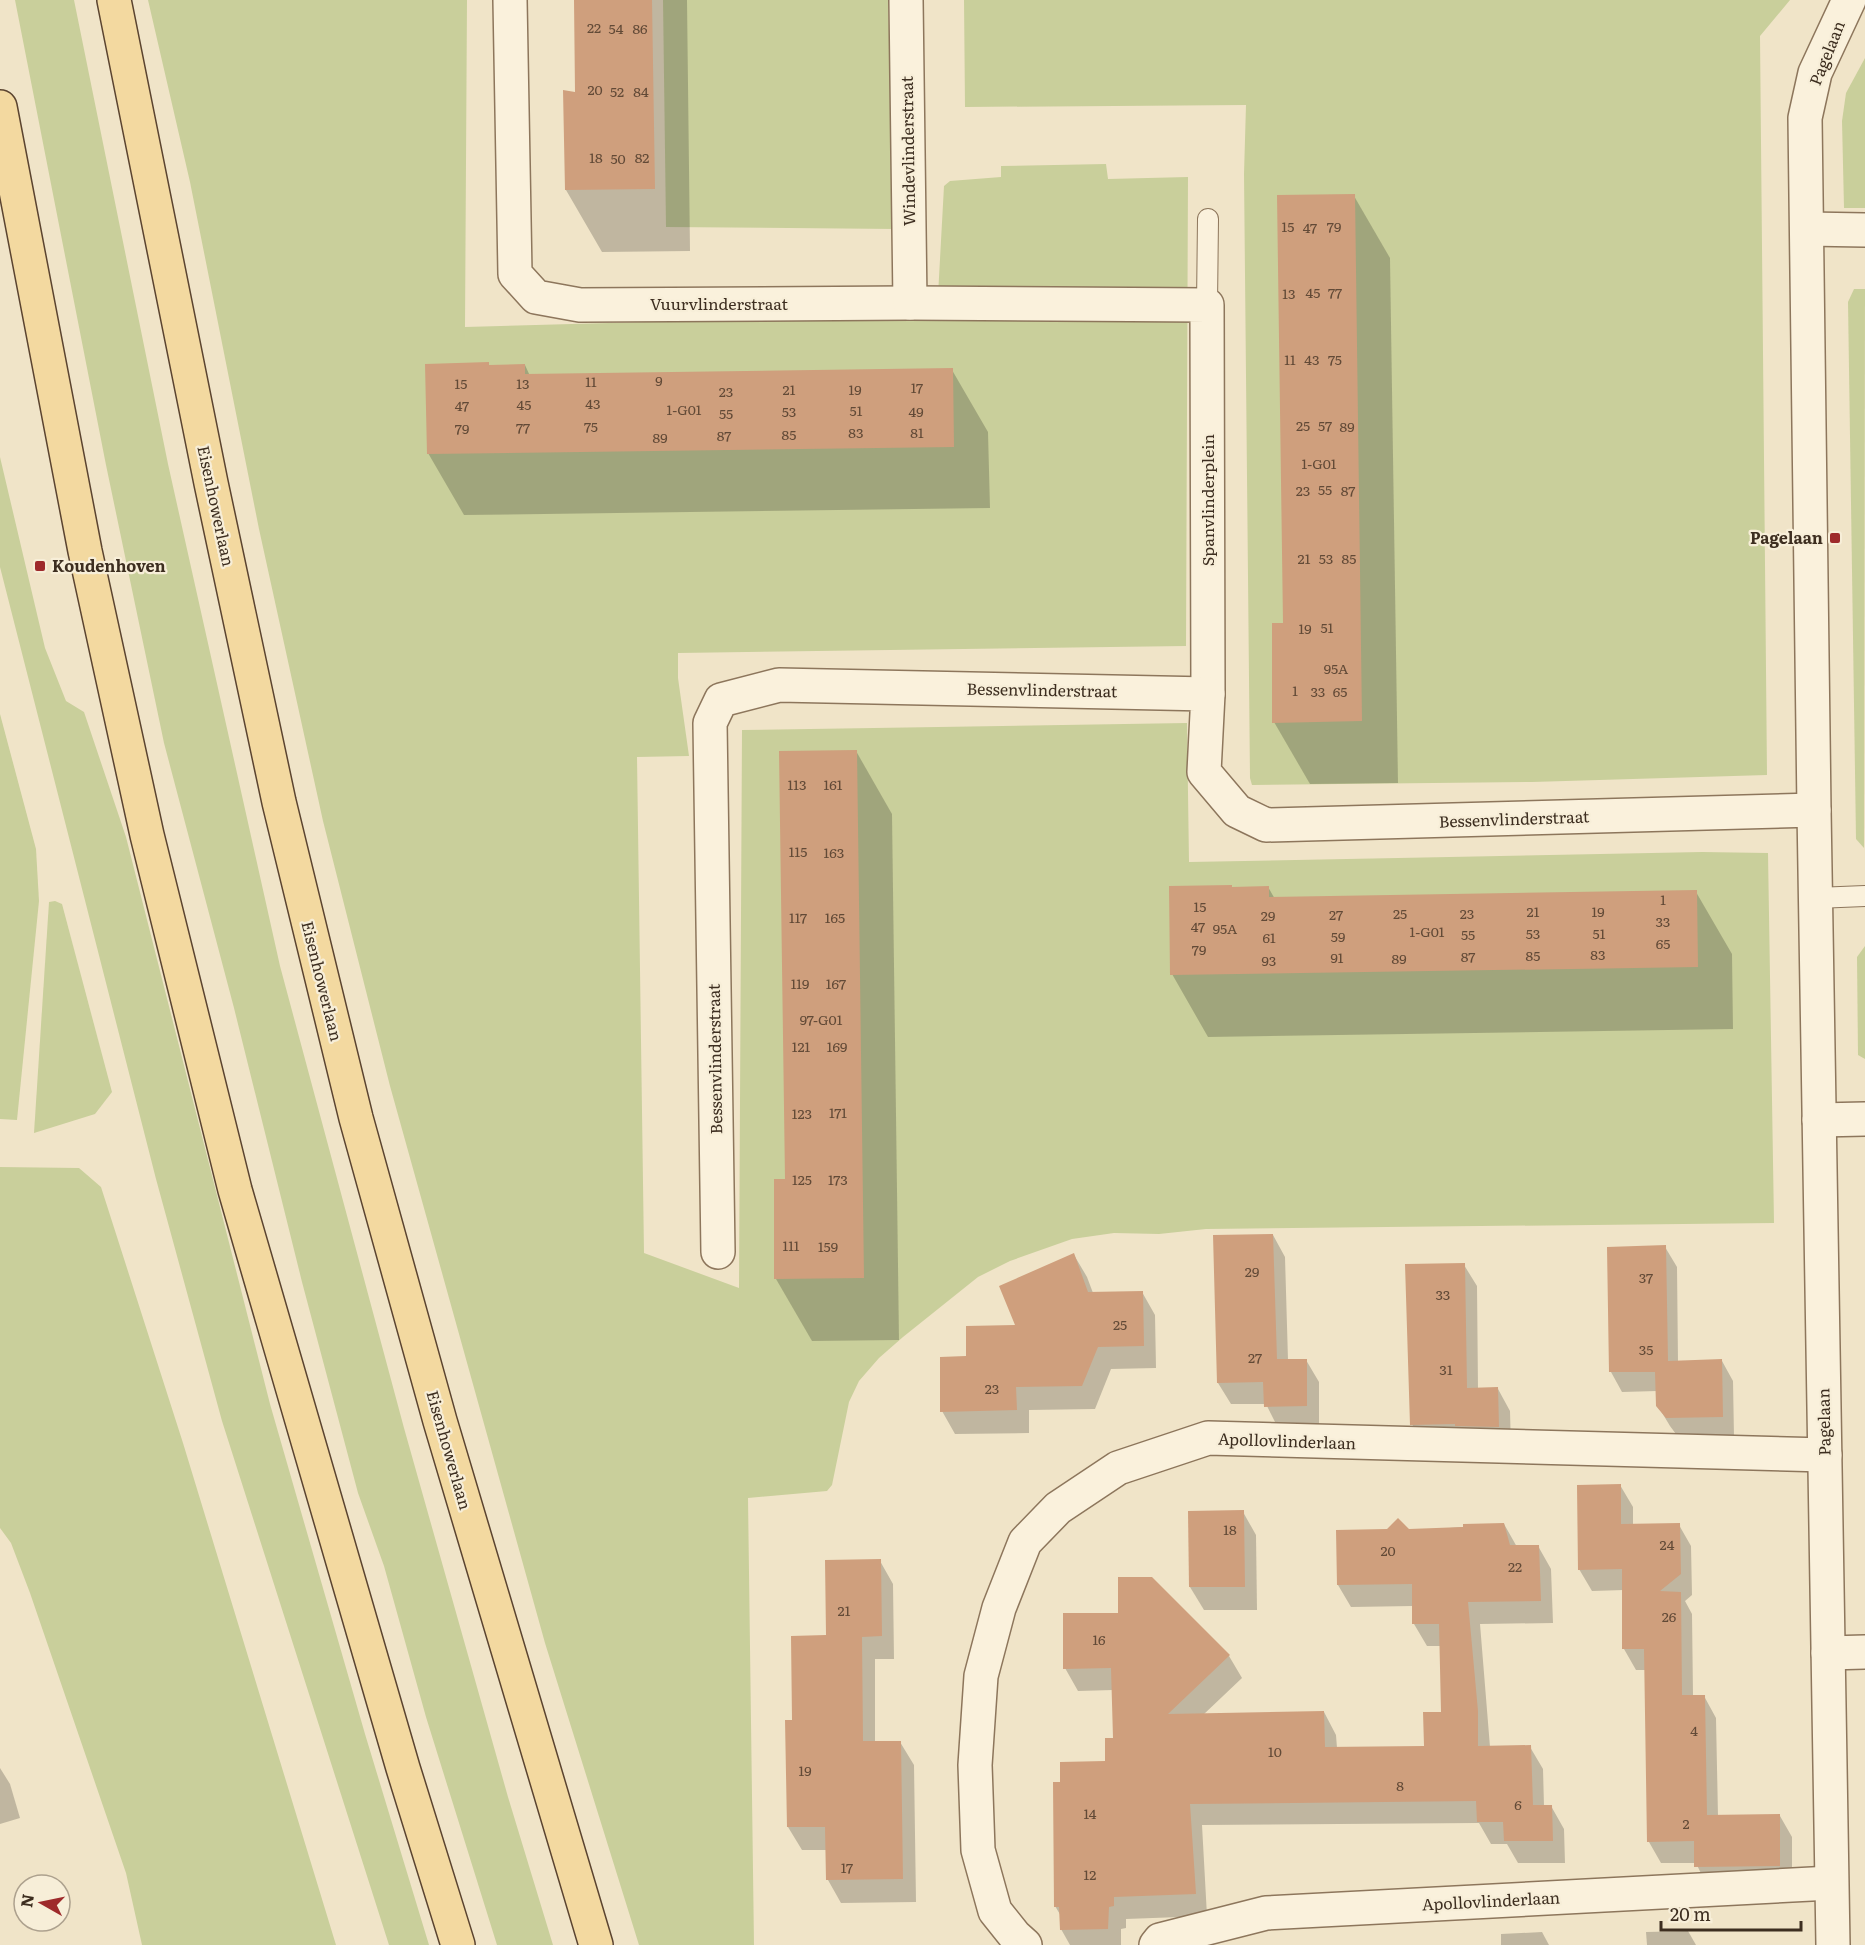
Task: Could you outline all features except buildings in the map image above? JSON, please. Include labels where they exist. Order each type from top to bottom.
[{"type":"main road","name":"Eisenhowerlaan","points":[[114,0],[276,791],[356,1118],[444,1432],[596,1945]]},
{"type":"main road","points":[[0,107],[8,193],[144,824],[235,1190],[403,1768],[458,1945]]},
{"type":"street","name":"Vuurvlinderstraat","points":[[510,0],[515,273],[536,297],[580,305],[910,303],[1207,305]]},
{"type":"street","name":"Windevlinderstraat","points":[[906,0],[910,303]]},
{"type":"street","name":"Pagelaan","points":[[1833,1945],[1805,118],[1815,73],[1849,0]]},
{"type":"street","points":[[1807,230],[1865,230]]},
{"type":"street","name":"Spanvlinderplein","points":[[1207,305],[1208,694]]},
{"type":"street","name":"Bessenvlinderstraat","points":[[718,1251],[710,723],[722,700],[779,685],[1208,694],[1204,772],[1237,811],[1266,825],[1814,810]]},
{"type":"street","points":[[1819,1120],[1865,1119]]},
{"type":"street","name":"Apollovlinderlaan","points":[[1025,1945],[994,1911],[978,1850],[975,1765],[981,1676],[999,1608],[1025,1542],[1058,1508],[1118,1468],[1208,1438],[1825,1455]]},
{"type":"street","points":[[1828,1653],[1865,1652]]},
{"type":"street","name":"Apollovlinderlaan","points":[[1156,1945],[1160,1940],[1266,1913],[1831,1883]]},
{"type":"lane","points":[[1207,305],[1208,219]]},
{"type":"lane","points":[[1816,898],[1865,896]]},
{"type":"green space","points":[[15,0],[74,0],[168,464],[280,966],[404,1428],[508,1797],[553,1945],[497,1945],[426,1717],[384,1566],[358,1493],[164,743],[106,465]]},
{"type":"green space","points":[[148,0],[467,0],[465,327],[937,314],[944,186],[950,181],[1001,177],[1001,166],[1106,164],[1108,179],[1188,177],[1186,646],[678,653],[678,678],[689,756],[637,757],[644,1253],[739,1288],[742,730],[1187,723],[1189,862],[1702,852],[1768,853],[1774,1223],[1206,1229],[1159,1234],[1114,1233],[1072,1239],[1010,1261],[978,1277],[879,1358],[859,1381],[849,1402],[832,1485],[827,1491],[748,1498],[754,1945],[639,1945],[545,1643],[390,1086],[323,821],[259,529],[190,182]]},
{"type":"green space","points":[[663,0],[888,0],[896,229],[666,227]]},
{"type":"green space","points":[[964,0],[1790,0],[1760,36],[1767,775],[1532,782],[1252,785],[1250,778],[1244,174],[1246,105],[965,107]]},
{"type":"green space","points":[[1865,58],[1865,208],[1844,208],[1842,121],[1846,93]]},
{"type":"green space","points":[[1854,289],[1865,289],[1864,848],[1856,839],[1848,302]]},
{"type":"green space","points":[[0,457],[45,648],[66,701],[84,712],[126,837],[270,1404],[365,1734],[429,1945],[389,1945],[222,1421],[156,1179],[0,567]]},
{"type":"green space","points":[[0,714],[36,849],[39,901],[17,1120],[0,1119]]},
{"type":"green space","points":[[55,901],[62,904],[112,1092],[95,1114],[34,1133],[49,902]]},
{"type":"green space","points":[[1865,946],[1865,1059],[1858,1055],[1857,957]]},
{"type":"green space","points":[[0,1167],[79,1168],[101,1187],[183,1443],[336,1945],[142,1945],[126,1873],[30,1593],[11,1543],[0,1528]]},
{"type":"place","name":"Pagelaan","points":[[1835,538]]},
{"type":"place","name":"Koudenhoven","points":[[40,566]]}]
